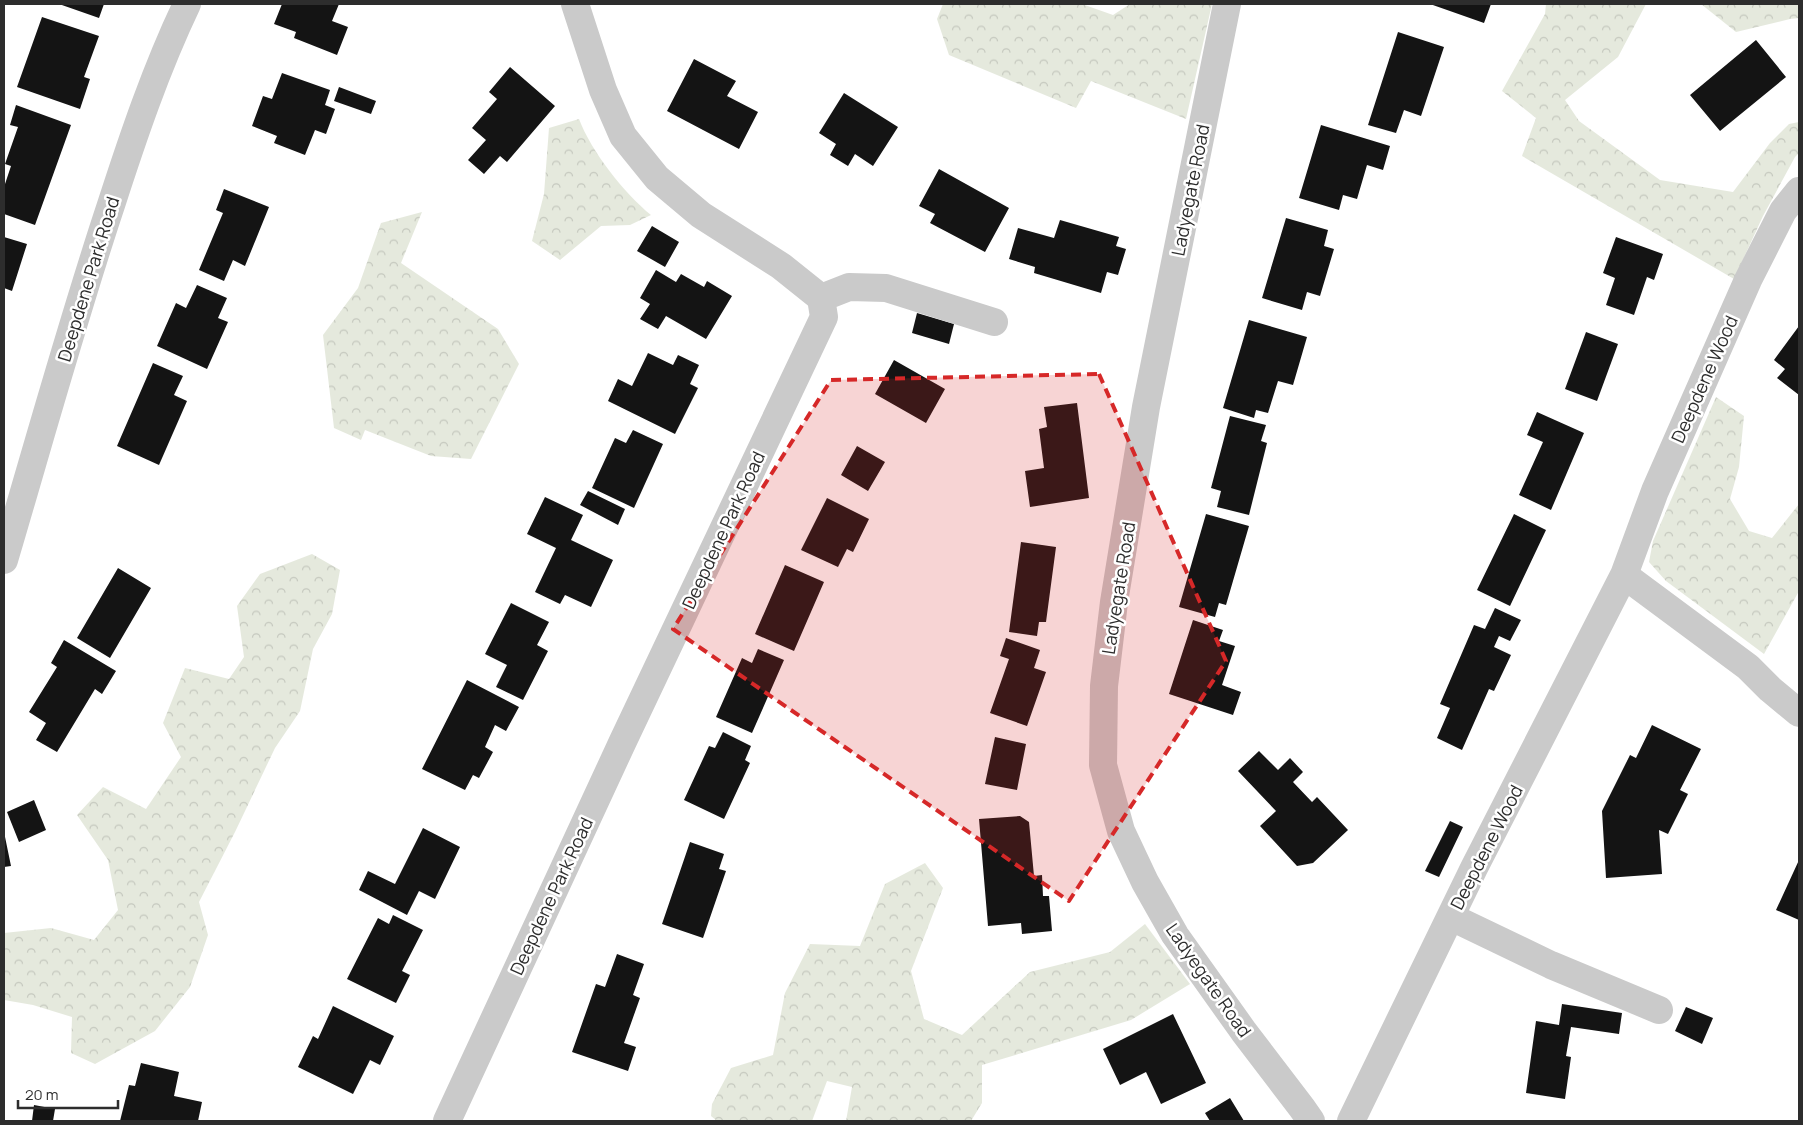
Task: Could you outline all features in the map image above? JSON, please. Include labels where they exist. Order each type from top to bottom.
[{"type":"street","name":"Deepdene Park Road","points":[[4,560],[99,240],[141,117],[172,35],[187,4]]},
{"type":"street","points":[[575,4],[603,90],[624,136],[657,178],[701,215],[781,266],[821,298],[849,287],[886,288],[994,322]]},
{"type":"street","name":"Ladyegate Road","points":[[1227,4],[1146,407],[1114,602],[1104,686],[1102,765],[1121,831],[1145,882],[1175,935],[1244,1032],[1311,1121]]},
{"type":"street","name":"Deepdene Wood","points":[[1351,1121],[1481,854],[1624,575],[1655,491],[1748,280],[1783,212],[1799,191]]},
{"type":"street","name":"Deepdene Park Road","points":[[446,1121],[623,741],[816,337],[824,317],[821,298]]},
{"type":"street","points":[[1624,575],[1748,667],[1770,689],[1799,713]]},
{"type":"street","points":[[1451,917],[1551,966],[1659,1010]]},
{"type":"highlighted area","points":[[1099,374],[1226,661],[1069,901],[673,629],[831,380]]},
{"type":"green space","points":[[943,4],[1082,4],[1113,15],[1130,4],[1212,4],[1186,119],[1091,81],[1076,108],[949,55],[937,19]]},
{"type":"green space","points":[[1546,4],[1646,4],[1618,57],[1565,100],[1579,121],[1660,180],[1733,192],[1770,143],[1789,124],[1799,122],[1799,153],[1763,216],[1734,279],[1522,156],[1536,118],[1502,91],[1545,14]]},
{"type":"green space","points":[[1701,4],[1799,4],[1799,18],[1736,32]]},
{"type":"green space","points":[[579,119],[584,131],[609,171],[651,215],[630,225],[601,226],[560,260],[532,241],[544,194],[549,128]]},
{"type":"green space","points":[[422,212],[401,263],[498,329],[519,364],[471,459],[431,456],[365,430],[361,440],[334,428],[323,335],[358,288],[381,223]]},
{"type":"green space","points":[[1716,397],[1744,416],[1739,467],[1730,499],[1749,531],[1772,538],[1799,504],[1799,591],[1764,654],[1666,581],[1649,562],[1653,541]]},
{"type":"green space","points":[[312,554],[340,570],[332,614],[313,649],[300,711],[275,748],[199,902],[208,935],[190,987],[155,1031],[95,1064],[71,1053],[72,1017],[33,1005],[4,1000],[4,933],[51,928],[94,940],[118,910],[108,860],[77,815],[103,787],[146,809],[181,757],[163,723],[185,668],[229,679],[244,657],[237,606],[260,574]]},
{"type":"green space","points":[[925,863],[943,888],[911,971],[924,1019],[962,1035],[1030,972],[1110,952],[1145,924],[1190,984],[1131,1020],[982,1065],[982,1103],[971,1121],[846,1121],[852,1087],[827,1081],[812,1121],[717,1121],[711,1116],[712,1104],[731,1068],[773,1055],[785,993],[810,944],[860,946],[885,884]]},
{"type":"building","points":[[59,4],[104,4],[99,18]]},
{"type":"building","points":[[282,4],[339,4],[332,21],[348,27],[337,55],[294,38],[296,32],[274,24]]},
{"type":"building","points":[[1430,4],[1491,4],[1484,23]]},
{"type":"building","points":[[42,17],[99,36],[84,77],[90,79],[80,109],[17,87]]},
{"type":"building","points":[[1398,32],[1444,47],[1421,116],[1404,110],[1396,133],[1368,125]]},
{"type":"building","points":[[1756,40],[1786,77],[1720,131],[1690,95]]},
{"type":"building","points":[[694,59],[736,81],[727,96],[758,112],[739,149],[667,111]]},
{"type":"building","points":[[510,67],[555,106],[507,162],[500,156],[484,174],[468,160],[486,140],[472,128],[497,99],[489,92]]},
{"type":"building","points":[[282,73],[330,90],[325,105],[335,109],[326,134],[315,130],[305,155],[274,143],[277,136],[252,126],[263,96],[272,99]]},
{"type":"building","points":[[339,87],[376,101],[371,114],[334,101]]},
{"type":"building","points":[[844,93],[898,127],[873,166],[855,154],[848,166],[830,155],[836,144],[819,133]]},
{"type":"building","points":[[16,105],[71,125],[35,225],[4,214],[4,187],[11,166],[5,164],[18,127],[10,125]]},
{"type":"building","points":[[1321,125],[1390,146],[1383,170],[1367,165],[1357,199],[1343,195],[1339,210],[1299,198]]},
{"type":"building","points":[[939,169],[1009,208],[985,252],[930,223],[935,214],[919,206]]},
{"type":"building","points":[[224,189],[269,207],[245,266],[233,260],[224,281],[199,270],[223,213],[216,210]]},
{"type":"building","points":[[1286,218],[1328,230],[1324,246],[1334,249],[1320,296],[1307,292],[1302,310],[1262,298]]},
{"type":"building","points":[[1060,220],[1119,237],[1116,246],[1126,249],[1118,275],[1107,272],[1101,293],[1034,273],[1035,267],[1009,259],[1018,228],[1054,238]]},
{"type":"building","points":[[652,226],[679,242],[665,267],[637,251]]},
{"type":"building","points":[[4,237],[27,244],[12,291],[4,288]]},
{"type":"building","points":[[1616,237],[1663,254],[1654,280],[1647,277],[1634,315],[1606,305],[1615,278],[1603,273]]},
{"type":"building","points":[[656,270],[676,282],[681,274],[704,287],[707,281],[732,296],[706,339],[666,316],[658,329],[640,319],[650,304],[640,298]]},
{"type":"building","points":[[197,285],[227,298],[218,318],[228,322],[207,369],[157,346],[176,303],[186,308]]},
{"type":"building","points":[[917,313],[954,324],[949,344],[912,333]]},
{"type":"building","points":[[1249,320],[1307,337],[1293,385],[1278,381],[1268,413],[1256,410],[1254,418],[1223,408]]},
{"type":"building","points":[[1799,326],[1799,395],[1777,378],[1785,369],[1774,360]]},
{"type":"building","points":[[1586,332],[1618,344],[1597,401],[1565,389]]},
{"type":"building","points":[[648,353],[673,365],[678,355],[699,365],[690,384],[698,388],[675,434],[608,401],[618,379],[632,386]]},
{"type":"building","points":[[894,360],[945,389],[926,423],[875,394]]},
{"type":"building","points":[[153,363],[183,376],[174,395],[187,401],[159,465],[117,446]]},
{"type":"building","points":[[1077,403],[1089,498],[1030,507],[1025,471],[1044,468],[1039,429],[1047,427],[1044,407]]},
{"type":"building","points":[[1537,412],[1584,433],[1551,510],[1519,495],[1543,442],[1527,435]]},
{"type":"building","points":[[1230,416],[1266,425],[1261,441],[1267,443],[1249,515],[1217,507],[1221,491],[1211,488]]},
{"type":"building","points":[[633,430],[663,444],[634,508],[592,488],[615,438],[626,443]]},
{"type":"building","points":[[857,446],[885,462],[868,491],[841,475]]},
{"type":"building","points":[[588,491],[625,509],[618,525],[580,505]]},
{"type":"building","points":[[545,497],[583,515],[571,540],[613,560],[591,607],[565,595],[560,604],[535,592],[556,548],[527,534]]},
{"type":"building","points":[[827,498],[869,519],[853,552],[847,549],[838,567],[801,550]]},
{"type":"building","points":[[1206,514],[1249,526],[1226,605],[1219,603],[1215,617],[1179,607]]},
{"type":"building","points":[[1514,514],[1546,530],[1510,606],[1477,590]]},
{"type":"building","points":[[1021,542],[1056,547],[1046,622],[1039,622],[1037,636],[1009,632]]},
{"type":"building","points":[[785,565],[824,582],[794,651],[755,634]]},
{"type":"building","points":[[118,568],[151,588],[110,658],[77,638]]},
{"type":"building","points":[[511,603],[549,622],[537,645],[548,651],[523,700],[496,687],[507,665],[485,654]]},
{"type":"building","points":[[1495,608],[1521,620],[1510,641],[1499,636],[1494,647],[1511,655],[1494,691],[1489,689],[1462,750],[1437,738],[1450,708],[1440,704],[1474,625],[1485,629]]},
{"type":"building","points":[[1193,620],[1223,630],[1219,641],[1235,646],[1222,685],[1241,692],[1233,715],[1169,694]]},
{"type":"building","points":[[1006,638],[1040,650],[1034,668],[1046,672],[1027,726],[990,713],[1009,659],[1000,656]]},
{"type":"building","points":[[64,640],[116,671],[102,694],[95,689],[57,752],[36,740],[46,723],[29,712],[57,667],[51,663]]},
{"type":"building","points":[[758,649],[784,660],[752,733],[716,717],[742,658],[752,663]]},
{"type":"building","points":[[467,680],[519,707],[506,731],[495,725],[485,747],[493,752],[479,778],[473,775],[465,790],[422,769]]},
{"type":"building","points":[[1652,725],[1701,749],[1680,790],[1688,794],[1668,834],[1659,830],[1662,874],[1606,878],[1602,811],[1630,755],[1636,758]]},
{"type":"building","points":[[723,732],[751,746],[745,760],[750,763],[724,819],[684,800],[709,746],[715,748]]},
{"type":"building","points":[[995,737],[1026,744],[1017,790],[985,784]]},
{"type":"building","points":[[1259,751],[1278,770],[1290,758],[1303,772],[1293,782],[1312,802],[1317,797],[1348,830],[1313,863],[1297,866],[1260,826],[1276,811],[1238,771]]},
{"type":"building","points":[[34,800],[46,830],[19,842],[7,812]]},
{"type":"building","points":[[1020,816],[1029,822],[1034,876],[1042,875],[1043,896],[1049,896],[1052,931],[1022,934],[1021,923],[988,926],[979,819]]},
{"type":"building","points":[[1450,821],[1463,827],[1439,877],[1425,871]]},
{"type":"building","points":[[423,828],[460,847],[435,899],[419,891],[407,915],[359,890],[368,871],[395,884]]},
{"type":"building","points":[[4,832],[11,866],[4,867]]},
{"type":"building","points":[[690,842],[724,854],[719,869],[726,871],[703,938],[662,924]]},
{"type":"building","points":[[1799,860],[1799,920],[1776,910]]},
{"type":"building","points":[[393,915],[423,930],[402,971],[410,975],[396,1003],[347,979],[378,918],[389,924]]},
{"type":"building","points":[[617,954],[644,964],[633,995],[640,998],[624,1043],[636,1047],[628,1071],[572,1052],[596,984],[605,987]]},
{"type":"building","points":[[1562,1004],[1622,1013],[1619,1034],[1571,1027],[1566,1056],[1571,1057],[1565,1099],[1526,1093],[1536,1021],[1559,1025]]},
{"type":"building","points":[[333,1006],[394,1036],[380,1065],[370,1060],[353,1094],[298,1067],[313,1036],[318,1039]]},
{"type":"building","points":[[1686,1007],[1713,1018],[1702,1044],[1675,1031]]},
{"type":"building","points":[[1173,1014],[1206,1083],[1161,1104],[1146,1072],[1120,1085],[1103,1049]]},
{"type":"building","points":[[141,1063],[179,1072],[174,1096],[202,1102],[198,1121],[120,1121],[129,1085],[135,1086]]},
{"type":"building","points":[[1230,1098],[1244,1121],[1210,1121],[1205,1113]]},
{"type":"building","points":[[34,1105],[55,1109],[53,1121],[32,1121]]}]
